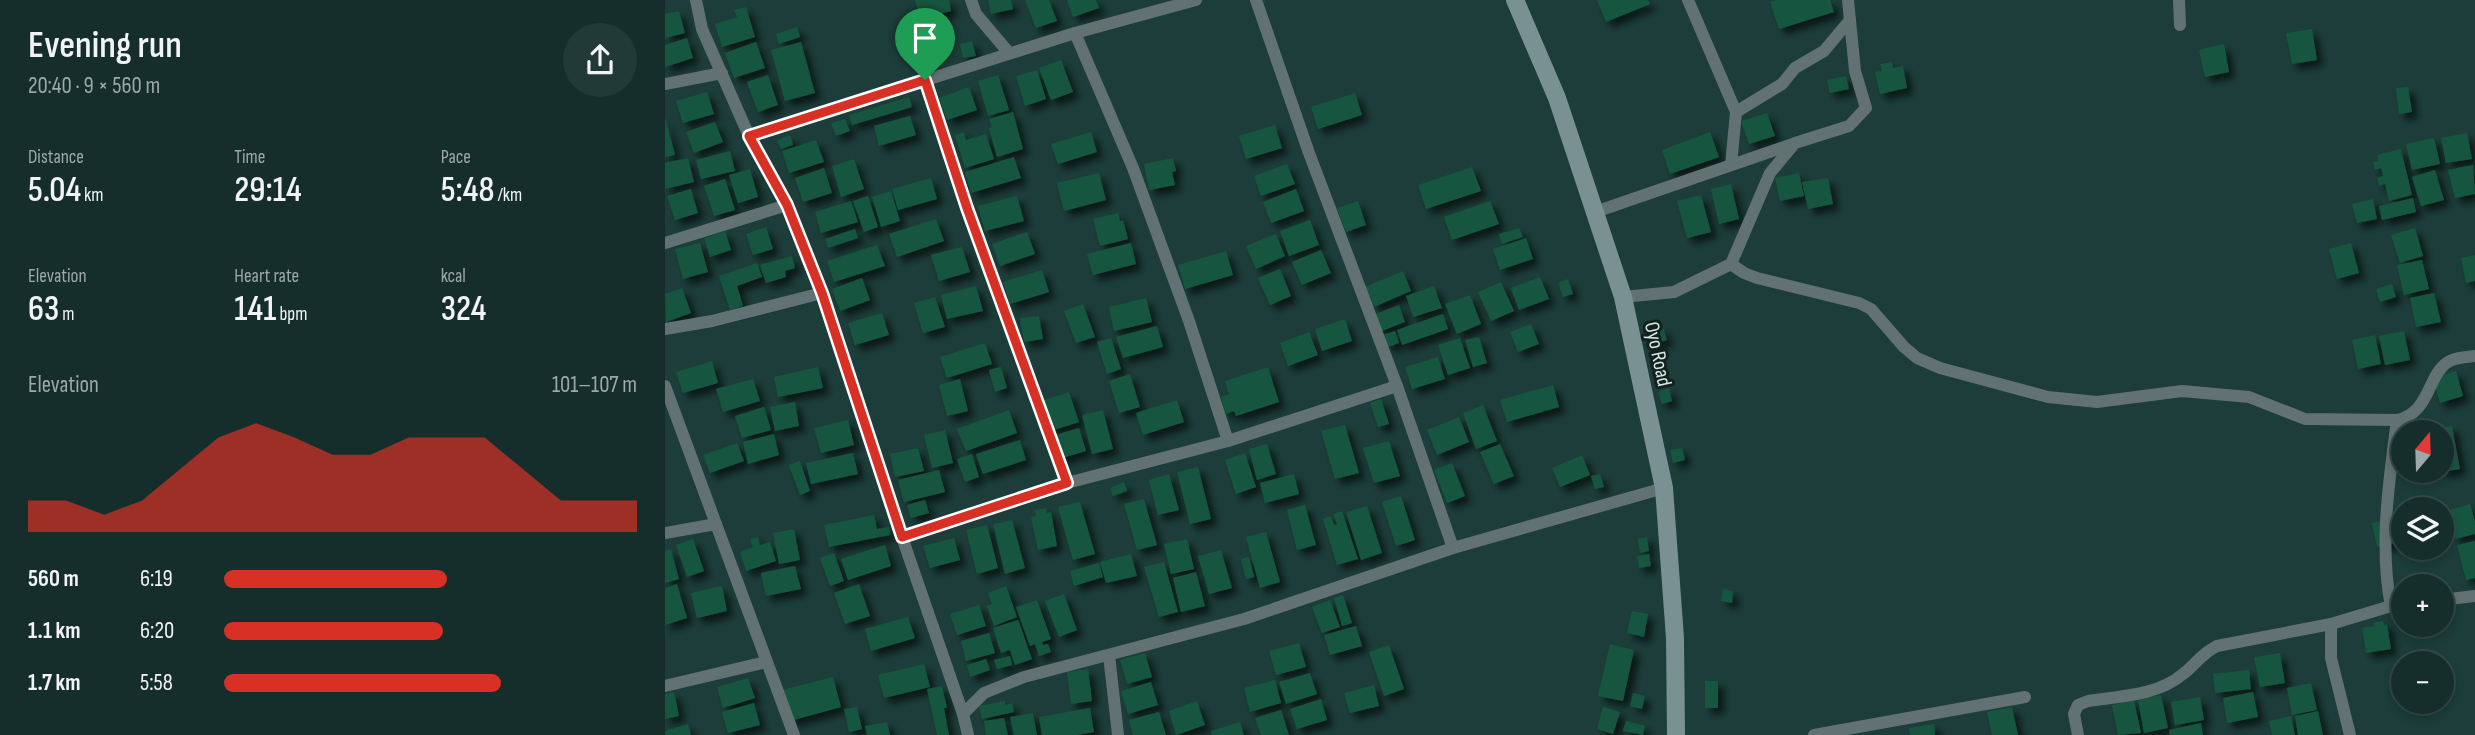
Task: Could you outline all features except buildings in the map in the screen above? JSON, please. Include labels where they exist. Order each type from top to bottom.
[{"type":"street","points":[[696,0],[702,29],[749,136],[787,205],[822,293],[968,735]]},
{"type":"street","points":[[971,0],[976,14],[1009,53]]},
{"type":"street","points":[[749,136],[1009,53],[1196,0]]},
{"type":"street","points":[[1256,0],[1309,153],[1397,386],[1453,548]]},
{"type":"street","name":"Oyo Road","points":[[1515,0],[1557,98],[1623,297],[1664,488],[1675,638],[1676,735]]},
{"type":"street","points":[[1688,0],[1736,112],[1731,165]]},
{"type":"street","points":[[1595,212],[1849,126],[1866,108],[1854,71],[1848,0]]},
{"type":"street","points":[[2179,0],[2180,25]]},
{"type":"street","points":[[1736,112],[1782,84],[1795,68],[1824,51],[1850,20]]},
{"type":"street","points":[[1075,33],[1133,168],[1189,321],[1228,442]]},
{"type":"street","points":[[665,84],[722,73]]},
{"type":"street","points":[[925,80],[967,208],[1067,483]]},
{"type":"street","points":[[1623,297],[1674,292],[1731,264],[1770,173],[1795,143]]},
{"type":"street","points":[[665,243],[787,205]]},
{"type":"street","points":[[1731,264],[1757,278],[1859,303],[1871,309],[1917,358],[1940,368],[2048,397],[2097,402],[2182,391],[2249,397],[2305,419],[2391,421]]},
{"type":"street","points":[[665,329],[712,321],[822,293]]},
{"type":"street","points":[[2400,420],[2417,411],[2443,367],[2451,360],[2475,356]]},
{"type":"street","points":[[665,386],[794,735]]},
{"type":"street","points":[[902,537],[1067,483],[1228,442],[1397,386]]},
{"type":"street","points":[[2391,466],[2386,583],[2391,593]]},
{"type":"street","points":[[963,714],[984,693],[1024,677],[1244,620],[1453,548],[1664,488]]},
{"type":"street","points":[[665,533],[716,524]]},
{"type":"street","points":[[2454,598],[2475,596]]},
{"type":"street","points":[[2078,735],[2074,714],[2078,705],[2088,701],[2156,691],[2183,674],[2205,651],[2217,646],[2331,624],[2391,607]]},
{"type":"street","points":[[2331,624],[2331,658],[2350,735]]},
{"type":"street","points":[[1109,655],[1118,735]]},
{"type":"street","points":[[665,686],[766,662]]},
{"type":"street","points":[[1814,735],[2025,697]]},
{"type":"route","points":[[925,80],[967,208],[1067,483],[902,537],[822,293],[787,205],[749,136],[925,80]]}]
